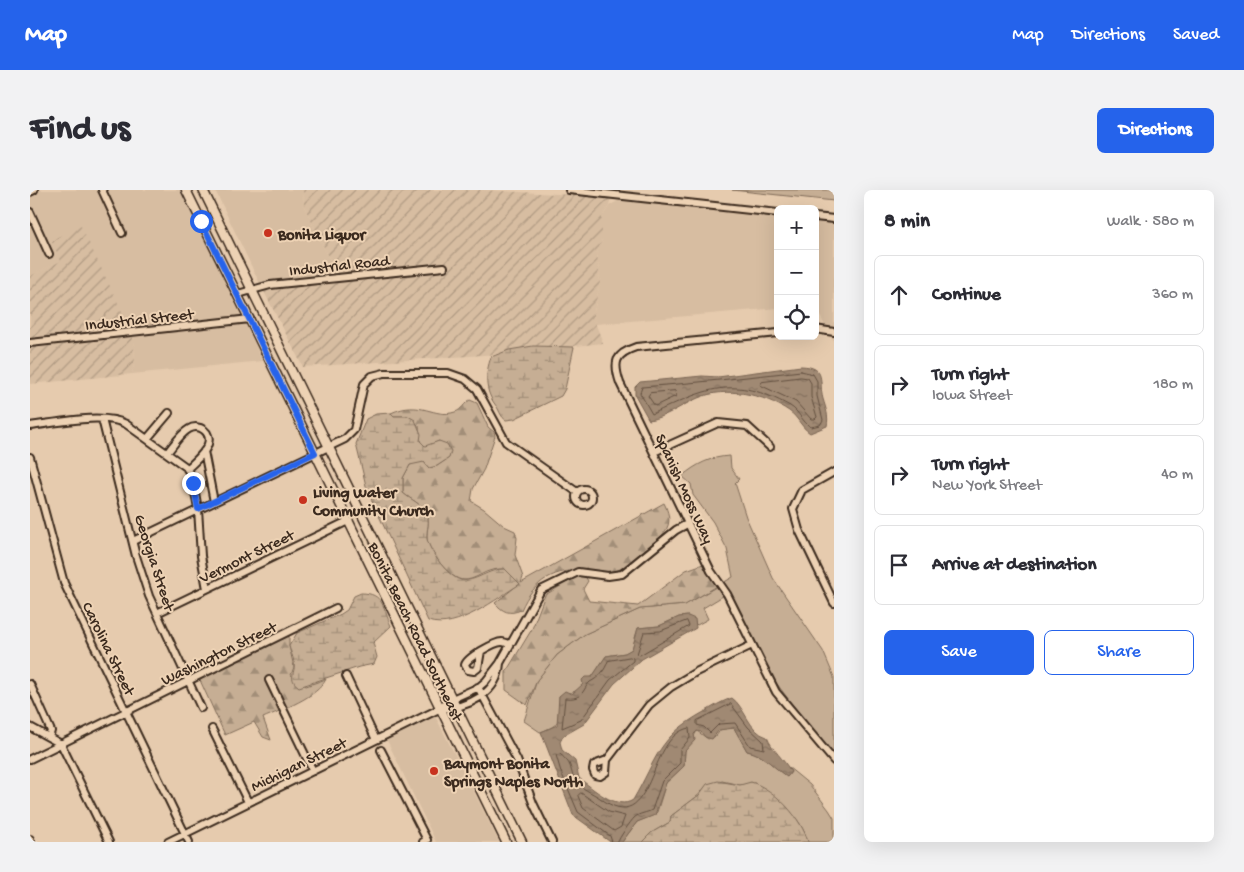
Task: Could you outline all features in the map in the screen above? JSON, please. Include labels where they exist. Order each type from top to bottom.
[{"type":"main road","name":"Bonita Beach Road Southeast","points":[[186,190],[506,842]]},
{"type":"main road","name":"Bonita Beach Road Southeast","points":[[203,190],[450,700],[522,842]]},
{"type":"street","points":[[30,192],[34,190]]},
{"type":"street","points":[[102,190],[122,233]]},
{"type":"street","points":[[569,190],[628,193],[774,212]]},
{"type":"street","points":[[30,212],[49,254]]},
{"type":"street","points":[[819,217],[834,219]]},
{"type":"street","name":"Industrial Road","points":[[238,294],[270,285],[444,267]]},
{"type":"street","name":"Industrial Street","points":[[30,343],[250,320]]},
{"type":"street","points":[[819,330],[834,332]]},
{"type":"street","name":"Spanish Moss Way","points":[[774,333],[636,347],[626,350],[618,357],[615,367],[620,383],[687,524],[711,571],[727,594],[780,698],[834,761]]},
{"type":"street","points":[[133,541],[345,439],[354,430],[364,384],[372,376],[384,373],[448,373],[465,379],[477,389],[506,442],[577,492]]},
{"type":"street","points":[[147,439],[169,413]]},
{"type":"street","points":[[30,426],[102,419],[121,421],[187,469],[192,477],[198,509],[201,556],[207,589]]},
{"type":"street","name":"Georgia Street","points":[[102,419],[142,577],[201,708]]},
{"type":"street","points":[[654,452],[718,424],[747,426],[770,447]]},
{"type":"street","points":[[167,453],[187,430],[194,427],[200,428],[207,434],[208,443],[204,451],[187,469]]},
{"type":"street","points":[[204,451],[214,502]]},
{"type":"street","name":"Carolina Street","points":[[30,456],[64,584],[189,842]]},
{"type":"street","points":[[834,472],[808,486],[800,493],[793,509],[794,518],[834,603]]},
{"type":"street","name":"Vermont Street","points":[[157,613],[348,521]]},
{"type":"street","points":[[440,709],[450,700],[478,687],[500,663],[541,590],[578,572],[608,576],[622,574],[672,533],[687,524]]},
{"type":"street","name":"Washington Street","points":[[30,760],[336,608]]},
{"type":"street","points":[[481,651],[502,642],[510,645]]},
{"type":"street","points":[[607,760],[649,705],[671,687],[696,672],[752,645]]},
{"type":"street","points":[[440,709],[455,708],[482,696],[495,685],[500,663]]},
{"type":"street","points":[[346,676],[376,740]]},
{"type":"street","points":[[269,680],[313,770]]},
{"type":"street","points":[[30,684],[51,731],[49,737]]},
{"type":"street","points":[[478,687],[517,760],[529,795],[552,842]]},
{"type":"street","name":"Michigan Street","points":[[168,842],[440,709]]},
{"type":"street","points":[[30,727],[61,744],[109,842]]},
{"type":"street","points":[[212,729],[248,802]]},
{"type":"street","points":[[381,750],[425,841]]},
{"type":"shaded area","points":[[40,190],[181,190],[263,361],[132,374],[135,359],[133,334],[62,261],[30,276],[30,195]]},
{"type":"shaded area","points":[[215,190],[303,190],[304,206],[337,274],[260,284]]},
{"type":"shaded area","points":[[303,190],[482,190],[611,197],[609,206],[602,217],[602,240],[597,253],[600,282],[593,317],[603,343],[558,348],[533,346],[499,354],[303,367],[260,284],[337,274],[304,206]]},
{"type":"shaded area","points":[[624,198],[774,216],[774,308],[596,324],[593,318],[600,282],[597,253],[602,240],[602,217],[610,205]]},
{"type":"shaded area","points":[[819,220],[834,222],[834,341],[819,314]]},
{"type":"shaded area","points":[[81,226],[133,334],[135,359],[132,374],[30,384],[30,276],[61,261],[51,240]]},
{"type":"shaded area","points":[[432,710],[499,842],[436,842],[384,734]]},
{"type":"green space","points":[[732,190],[834,190],[834,201]]},
{"type":"green space","points":[[533,346],[574,347],[565,389],[561,396],[514,419],[506,420],[493,401],[488,389],[487,377],[491,357],[509,350]]},
{"type":"green space","points":[[470,400],[477,403],[488,427],[494,432],[495,436],[484,469],[473,489],[471,501],[504,526],[515,531],[517,538],[515,555],[523,577],[521,583],[664,503],[668,512],[669,522],[663,534],[642,555],[616,571],[608,573],[587,571],[565,572],[547,578],[532,591],[521,610],[513,612],[501,609],[495,603],[519,584],[505,569],[491,570],[468,580],[453,576],[441,565],[429,545],[426,513],[419,504],[403,493],[403,478],[410,465],[424,462],[429,468],[437,466],[449,458],[439,441],[425,447],[420,441],[419,426],[408,416],[394,416],[391,413],[402,409],[419,408],[447,413],[457,411]]},
{"type":"green space","points":[[391,413],[394,416],[408,416],[415,420],[421,434],[420,441],[425,446],[439,441],[447,444],[451,451],[449,458],[437,466],[429,468],[424,462],[410,465],[403,478],[403,493],[419,504],[426,513],[428,523],[427,539],[440,563],[451,574],[461,580],[472,579],[499,569],[505,569],[520,584],[476,612],[464,617],[439,623],[428,621],[367,490],[356,444],[366,419],[376,414]]},
{"type":"green space","points":[[730,456],[731,468],[739,479],[735,483],[746,517],[773,578],[823,651],[834,677],[834,754],[807,724],[768,672],[728,593],[703,608],[708,619],[697,625],[688,616],[679,617],[659,626],[638,628],[632,649],[625,653],[606,656],[592,677],[588,678],[579,690],[559,696],[559,716],[556,724],[552,727],[540,732],[524,721],[537,680],[557,655],[585,634],[640,609],[685,605],[733,577],[727,549],[713,522],[693,495],[691,484],[682,476],[704,462]]},
{"type":"green space","points":[[706,563],[719,585],[685,605],[640,609],[585,634],[557,655],[537,680],[527,705],[506,690],[506,672],[532,629],[545,595],[583,573],[588,581],[583,589],[589,601],[638,606],[686,570]]},
{"type":"green space","points":[[361,593],[374,596],[382,603],[391,626],[373,643],[377,657],[374,664],[359,667],[299,687],[293,681],[294,662],[289,646],[297,633],[341,614],[347,610],[354,596]]},
{"type":"green space","points":[[289,635],[289,646],[294,667],[291,675],[306,686],[326,679],[322,686],[289,707],[263,718],[271,740],[263,737],[254,722],[225,735],[199,678]]},
{"type":"green space","points":[[734,728],[747,751],[763,758],[787,777],[791,772],[788,767],[810,785],[834,818],[834,842],[808,842],[800,823],[794,815],[780,801],[755,783],[740,785],[722,781],[705,787],[699,795],[671,816],[670,822],[651,833],[642,842],[622,842],[637,822],[657,812],[666,783],[684,766],[685,751],[697,731],[708,739],[716,736],[721,729]]},
{"type":"green space","points":[[718,781],[740,785],[751,782],[769,791],[794,815],[808,842],[642,842],[651,833],[670,822],[671,816],[699,795],[707,784]]},
{"type":"water","points":[[801,366],[815,369],[819,372],[828,422],[827,426],[810,433],[789,411],[757,396],[733,392],[709,394],[649,420],[635,395],[635,387],[640,382],[702,376],[718,377]]},
{"type":"water","points":[[688,616],[695,619],[696,628],[642,659],[614,684],[584,724],[563,736],[560,742],[562,750],[575,761],[579,778],[612,801],[627,803],[633,800],[667,740],[688,721],[732,698],[751,725],[767,737],[791,772],[787,777],[763,758],[747,751],[734,728],[719,730],[712,739],[705,737],[701,732],[697,731],[694,734],[695,740],[685,751],[684,766],[666,783],[655,815],[637,822],[622,842],[609,841],[573,815],[541,732],[557,725],[559,696],[565,691],[572,694],[583,684],[582,680],[585,677],[592,677],[606,656],[625,653],[632,649],[638,628],[659,626],[679,617]]},
{"type":"place","name":"Bonita Liquor","points":[[268,233]]},
{"type":"place","name":"Living Water Community Church","points":[[303,500]]},
{"type":"place","name":"Baymont Bonita Springs Naples North","points":[[434,771]]},
{"type":"route","points":[[193,483],[198,509],[315,453],[201,221]]}]
